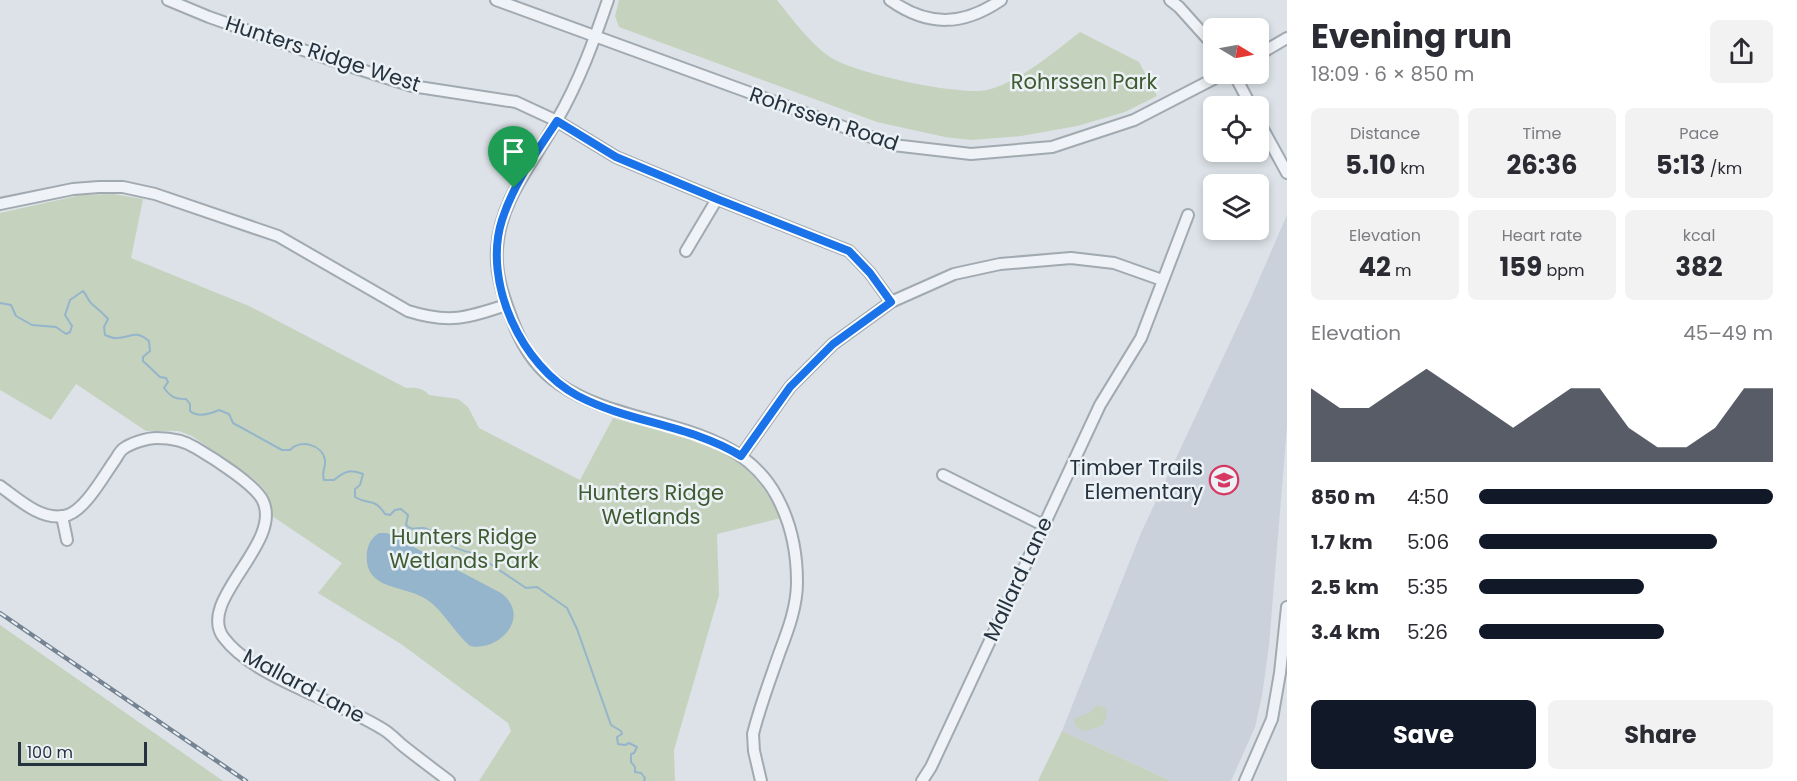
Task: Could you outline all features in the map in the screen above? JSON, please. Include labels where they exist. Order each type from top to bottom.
[{"type":"street","name":"Hunters Ridge West","points":[[168,0],[209,17],[412,86],[516,102],[557,121],[616,157],[849,251],[870,273],[891,302]]},
{"type":"street","name":"Rohrssen Road","points":[[496,0],[893,145],[971,154],[1052,147],[1134,120],[1204,84]]},
{"type":"street","points":[[608,0],[595,38],[557,121],[514,188],[501,223],[497,250],[498,276],[506,305],[526,349],[544,372],[558,384],[579,397],[606,408],[723,444],[741,456],[764,477],[786,513],[794,543],[795,604],[753,734],[754,751],[761,781]]},
{"type":"street","points":[[890,0],[922,18],[940,21],[984,12],[1001,0]]},
{"type":"street","points":[[1170,0],[1182,4],[1203,32]]},
{"type":"street","points":[[1269,49],[1287,38]]},
{"type":"street","points":[[1269,140],[1287,173]]},
{"type":"street","points":[[0,204],[73,189],[99,187],[123,188],[155,194],[279,236],[363,286],[416,314],[458,319],[506,305]]},
{"type":"street","points":[[686,250],[717,199]]},
{"type":"street","name":"Mallard Lane","points":[[922,781],[931,767],[1100,405],[1141,338],[1188,215]]},
{"type":"street","points":[[741,456],[790,387],[833,344],[891,302],[954,274],[1000,264],[1071,258],[1114,263],[1162,280]]},
{"type":"street","name":"Mallard Lane","points":[[62,516],[73,513],[86,501],[123,449],[149,438],[181,441],[195,447],[252,487],[264,502],[266,515],[264,528],[257,544],[220,608],[219,625],[223,637],[239,653],[259,667],[382,728],[449,781]]},
{"type":"street","points":[[943,475],[1043,525]]},
{"type":"street","points":[[0,486],[36,510],[62,516],[67,540]]},
{"type":"street","points":[[1245,781],[1272,719],[1287,608]]},
{"type":"shaded area","name":"Timber Trails Elementary","points":[[1287,215],[1287,427],[1269,645],[1262,696],[1255,727],[1231,781],[1171,781],[1062,731],[1141,533],[1250,300]]},
{"type":"green space","name":"Rohrssen Park","points":[[619,0],[777,0],[802,30],[830,57],[860,70],[882,76],[954,90],[987,90],[1000,86],[1036,66],[1080,32],[1139,62],[1157,96],[1125,112],[1077,126],[1021,136],[971,140],[945,137],[877,122],[619,27],[615,16]]},
{"type":"green space","name":"Hunters Ridge Wetlands Park","points":[[113,194],[143,199],[131,258],[249,306],[406,388],[421,389],[429,395],[458,399],[468,407],[479,428],[580,480],[613,418],[701,444],[734,460],[751,474],[781,518],[717,534],[719,595],[674,750],[675,781],[479,781],[511,731],[508,723],[401,644],[318,593],[342,563],[272,516],[265,490],[253,478],[192,436],[179,431],[146,431],[76,384],[51,420],[0,390],[0,213],[81,195]]},
{"type":"green space","points":[[0,625],[223,781],[0,781]]},
{"type":"green space","points":[[1098,705],[1107,709],[1102,726],[1084,731],[1078,728],[1074,722],[1075,718],[1089,713]]},
{"type":"green space","points":[[1062,731],[1171,781],[1038,781]]},
{"type":"water","points":[[379,533],[387,533],[501,593],[510,602],[513,612],[513,621],[508,630],[492,643],[470,646],[438,609],[426,599],[378,580],[371,574],[367,565],[367,552],[371,541]]},
{"type":"waterway","points":[[0,303],[11,305],[16,316],[32,325],[56,327],[66,334],[70,332],[72,326],[65,315],[70,300],[83,291],[91,303],[108,319],[104,327],[105,335],[115,338],[140,335],[149,341],[150,351],[143,357],[143,361],[160,377],[166,378],[168,382],[164,388],[173,397],[186,399],[193,413],[204,415],[219,410],[229,414],[233,423],[282,450],[290,450],[305,444],[315,447],[320,450],[325,460],[324,480],[334,480],[348,472],[363,474],[360,485],[355,489],[355,497],[374,503],[385,514],[390,515],[395,510],[401,509],[408,515],[406,525],[409,527],[424,528],[451,546],[474,553],[526,588],[537,587],[567,608],[577,629],[611,725],[621,731],[622,734],[617,737],[618,744],[629,743],[637,747],[631,754],[631,762],[635,767],[635,772],[641,773],[645,778],[644,781]]},
{"type":"railway","points":[[0,613],[246,781]]},
{"type":"place","name":"Timber Trails Elementary","points":[[1224,480]]},
{"type":"route","points":[[557,121],[616,157],[849,251],[870,273],[891,302],[833,344],[790,387],[741,456],[723,444],[702,436],[606,408],[579,397],[544,372],[526,349],[515,327],[498,276],[497,250],[501,223],[514,188],[557,121]]},
{"type":"park label","name":"Hunters Ridge Wetlands","points":[[651,505]]}]
